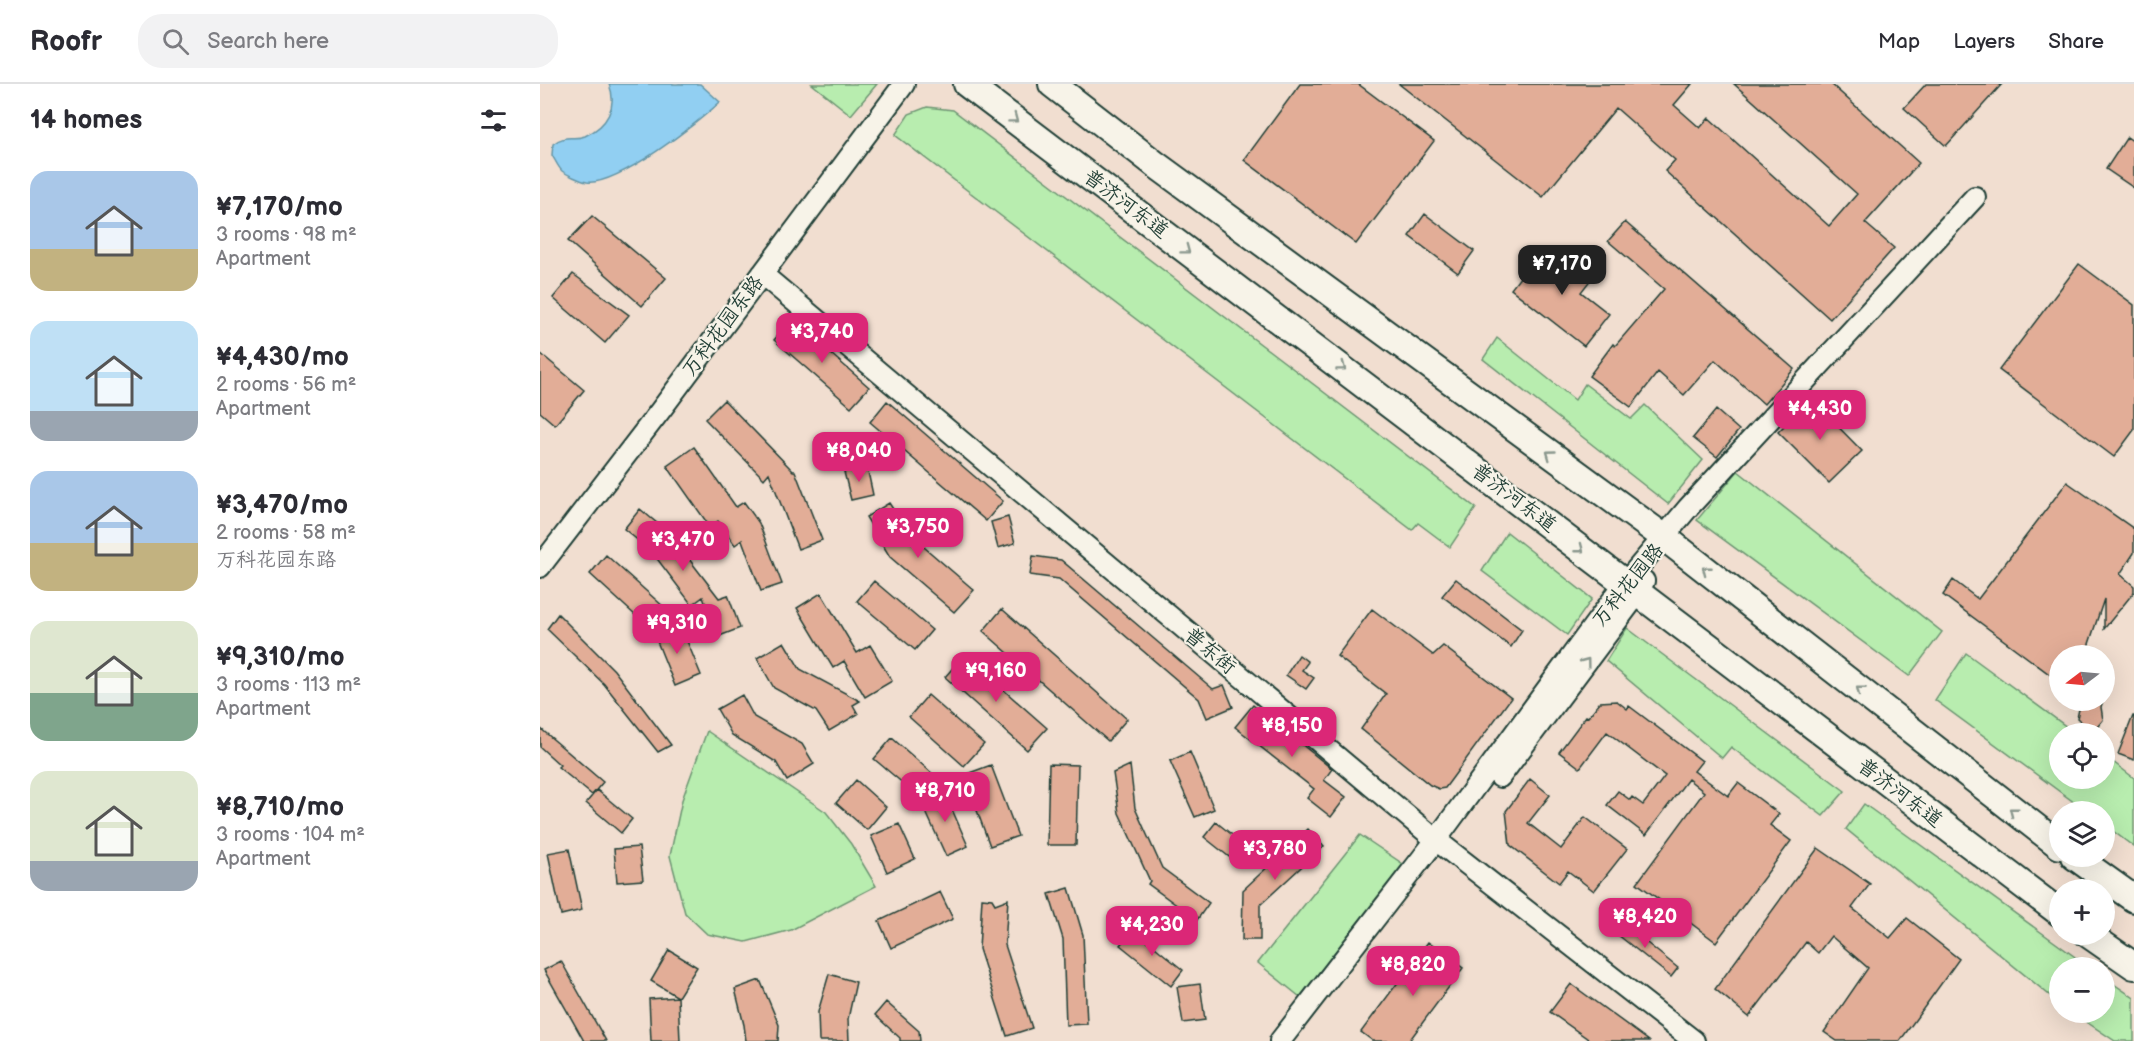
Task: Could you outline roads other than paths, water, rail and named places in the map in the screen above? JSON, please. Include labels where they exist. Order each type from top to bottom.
[{"type":"main road","name":"普济河东道","points":[[967,84],[2049,905]]},
{"type":"main road","points":[[1052,84],[1155,164],[1665,538],[2049,837]]},
{"type":"main road","points":[[2089,867],[2134,899]]},
{"type":"main road","points":[[2104,945],[2134,966]]},
{"type":"street","name":"万科花园东路","points":[[540,567],[904,84]]},
{"type":"street","name":"万科花园路","points":[[1294,1041],[1552,696],[1688,508],[1975,197]]},
{"type":"street","name":"普东街","points":[[762,274],[1441,844],[1694,1041]]},
{"type":"street","name":"万科花园路","points":[[1280,1041],[1441,844]]},
{"type":"water","points":[[609,84],[700,84],[720,102],[676,138],[636,164],[600,181],[587,182],[562,171],[552,155],[553,144],[566,138],[585,136],[605,121],[609,115],[612,100]]}]
